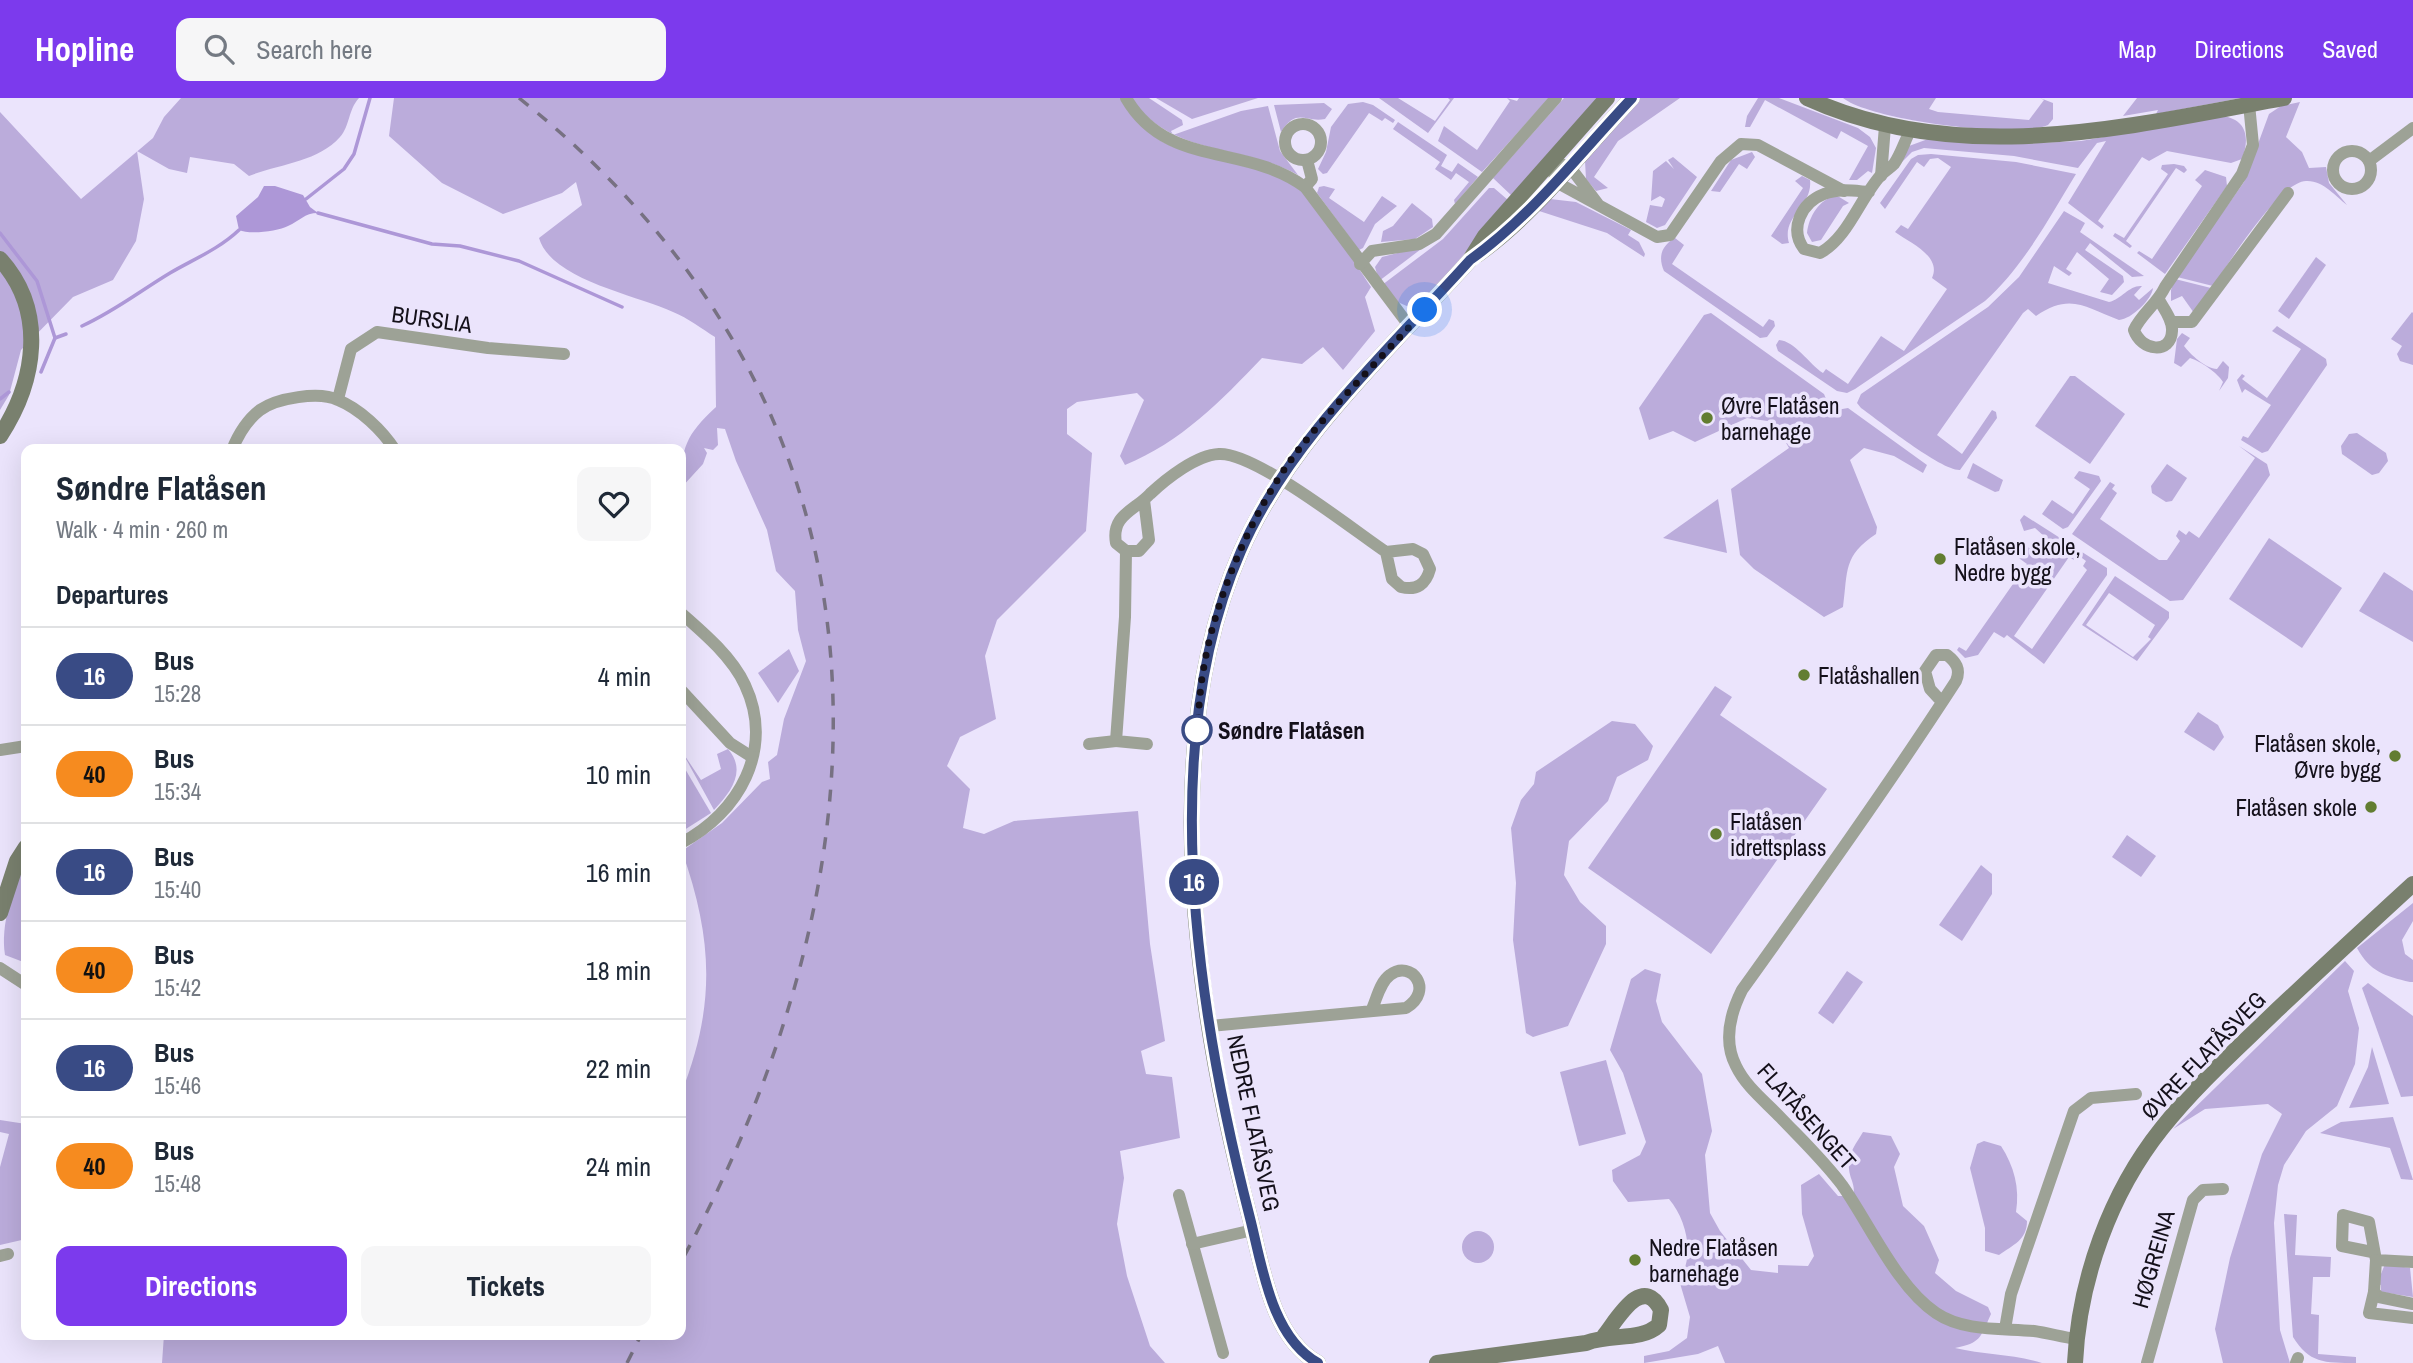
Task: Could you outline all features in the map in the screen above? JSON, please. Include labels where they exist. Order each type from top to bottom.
[{"type":"street","points":[[1126,98],[1147,127],[1165,139],[1184,147],[1259,162],[1286,173],[1305,187],[1360,264],[1410,327]]},
{"type":"street","points":[[1360,264],[1372,251],[1419,244],[1436,234],[1556,98]]},
{"type":"street","name":"NEDRE FLATÅSVEG","points":[[1544,186],[1551,162],[1607,98]]},
{"type":"street","name":"NEDRE FLATÅSVEG","points":[[1311,1362],[1288,1334],[1279,1316],[1253,1230],[1228,1135],[1210,1026],[1194,881],[1194,822],[1204,666],[1217,613],[1241,550],[1297,453],[1470,260],[1494,243],[1509,218],[1544,186],[1570,167],[1632,98]]},
{"type":"street","points":[[1807,98],[1885,125],[1990,137],[2033,137],[2086,132],[2284,98]]},
{"type":"street","points":[[2159,300],[2171,322],[2172,334],[2168,342],[2158,348],[2146,347],[2137,340],[2134,330],[2139,318],[2159,300],[2165,287],[2242,174],[2253,145],[2249,104]]},
{"type":"street","points":[[1881,176],[1885,125]]},
{"type":"street","points":[[2369,162],[2413,128]]},
{"type":"street","points":[[1870,192],[1825,193],[1811,201],[1799,218],[1797,231],[1804,249],[1820,253],[1829,248],[1870,192],[1881,176],[1893,165],[1911,129]]},
{"type":"street","points":[[1598,204],[1570,167],[1551,162],[1544,186],[1598,204],[1647,234],[1657,237],[1670,235],[1721,161],[1741,144],[1758,145],[1844,191]]},
{"type":"street","points":[[1305,187],[1312,179],[1307,160]]},
{"type":"street","points":[[2171,322],[2192,322],[2288,193]]},
{"type":"street","points":[[0,259],[22,290],[32,332],[32,352],[22,393],[0,436]]},
{"type":"street","name":"BURSLIA","points":[[338,399],[351,349],[377,332],[488,348],[564,354]]},
{"type":"street","points":[[235,444],[248,421],[261,409],[286,400],[312,397],[338,399],[368,419],[389,444]]},
{"type":"street","points":[[1144,500],[1149,540],[1139,551],[1126,551],[1116,543],[1116,523],[1134,505],[1144,500],[1162,483],[1204,458],[1219,454],[1240,457],[1386,552]]},
{"type":"street","points":[[1116,741],[1125,617],[1126,551]]},
{"type":"street","points":[[686,618],[726,657],[745,683],[754,707],[756,731],[752,757],[743,785],[731,804],[717,820],[686,840]]},
{"type":"street","points":[[686,695],[730,743],[752,757]]},
{"type":"street","name":"FLATÅSENGET","points":[[1942,702],[1742,990],[1733,1009],[1730,1041],[1735,1066],[1746,1083],[1840,1184],[1920,1300],[1937,1314],[1954,1322],[2076,1339]]},
{"type":"street","points":[[1089,744],[1116,741],[1147,744]]},
{"type":"street","points":[[0,750],[21,747]]},
{"type":"street","points":[[0,913],[21,856]]},
{"type":"street","name":"ØVRE FLATÅSVEG","points":[[2076,1339],[2080,1307],[2095,1253],[2122,1191],[2162,1128],[2242,1043],[2413,884]]},
{"type":"street","points":[[0,968],[21,982]]},
{"type":"street","name":"NEDRE FLATÅSVEG","points":[[1210,1026],[1372,1009]]},
{"type":"street","points":[[2005,1329],[2011,1294],[2074,1111],[2091,1098],[2136,1094]]},
{"type":"street","name":"HØGREINA","points":[[2147,1363],[2193,1199],[2203,1190],[2223,1189]]},
{"type":"street","points":[[1180,1195],[1223,1353]]},
{"type":"street","name":"NEDRE FLATÅSVEG","points":[[1192,1244],[1253,1230]]},
{"type":"street","points":[[2413,1262],[2374,1256],[2374,1292],[2369,1313],[2413,1318]]},
{"type":"street","points":[[2374,1292],[2379,1297],[2413,1304]]},
{"type":"street","points":[[1437,1363],[1586,1343],[1604,1336]]},
{"type":"street","points":[[2075,1363],[2076,1339]]},
{"type":"shaded area","points":[[181,98],[359,98],[346,128],[331,145],[309,157],[249,176],[234,164],[190,157],[187,173],[169,169],[137,151],[153,138],[164,117]]},
{"type":"shaded area","points":[[394,98],[1121,98],[1140,123],[1160,140],[1181,150],[1274,173],[1297,187],[1326,220],[1371,287],[1365,297],[1375,331],[1343,370],[1323,347],[1302,364],[1262,358],[1199,419],[1164,445],[1125,465],[1120,456],[1144,400],[1137,393],[1077,402],[1067,409],[1067,434],[1092,453],[1086,531],[997,620],[985,656],[996,719],[960,737],[947,766],[970,789],[963,828],[984,834],[1014,821],[1138,811],[1150,944],[1165,1041],[1141,1051],[1146,1074],[1172,1077],[1180,1138],[1120,1151],[1124,1178],[1117,1224],[1127,1276],[1150,1346],[1165,1363],[162,1363],[164,1340],[686,1340],[686,1079],[700,1031],[706,972],[705,944],[686,864],[686,848],[722,823],[762,782],[770,779],[768,762],[777,755],[784,719],[806,661],[798,630],[795,591],[776,571],[767,530],[736,461],[725,429],[717,428],[718,445],[713,450],[704,448],[707,453],[703,464],[686,483],[687,443],[716,407],[715,337],[679,314],[577,275],[547,253],[539,238],[582,205],[576,182],[562,193],[503,214],[442,183],[389,136]]},
{"type":"shaded area","points":[[1131,98],[1149,98],[1182,120],[1183,125],[1171,131],[1172,133],[1166,130],[1148,117]]},
{"type":"shaded area","points":[[1156,98],[1258,98],[1192,119]]},
{"type":"shaded area","points":[[1379,98],[1398,98],[1435,121],[1450,100],[1448,98],[1454,98],[1428,133]]},
{"type":"shaded area","points":[[1507,98],[1517,101],[1519,98],[1549,98],[1482,172],[1438,141],[1444,126],[1477,150],[1510,101]]},
{"type":"shaded area","points":[[1564,98],[1599,98],[1422,303],[1409,307],[1393,300],[1382,285],[1443,239],[1489,188],[1494,188],[1508,200],[1512,196],[1493,178]]},
{"type":"shaded area","points":[[1639,98],[1680,98],[1618,141],[1594,177],[1608,188],[1596,191],[1586,179],[1585,161]]},
{"type":"shaded area","points":[[1758,98],[1779,98],[1858,128],[1870,137],[1876,148],[1872,173],[1868,171],[1857,180],[1849,180],[1868,146],[1841,131],[1837,139],[1765,100],[1750,127],[1745,127],[1747,116]]},
{"type":"shaded area","points":[[1843,98],[1936,98],[1929,109],[1938,112],[2029,120],[2044,100],[2040,98],[2053,103],[2053,119],[2048,125],[2031,129],[2006,130],[1944,125],[1882,113]]},
{"type":"shaded area","points":[[2137,98],[2241,98],[2156,114],[2158,110],[2123,116]]},
{"type":"shaded area","points":[[1363,102],[1373,105],[1395,120],[1393,123],[1385,118],[1382,121],[1369,113],[1327,173],[1323,174],[1318,169],[1326,152],[1331,127],[1348,104]]},
{"type":"shaded area","points":[[2300,102],[2286,137],[2302,152],[2309,168],[2326,167],[2329,183],[2347,205],[2318,183],[2306,181],[2295,185],[2282,195],[2255,225],[2213,286],[2177,277],[2244,182],[2269,114],[2281,106]]},
{"type":"shaded area","points":[[1324,103],[1332,109],[1325,119],[1297,118],[1281,132],[1274,105]]},
{"type":"shaded area","points":[[1268,106],[1280,151],[1298,175],[1276,165],[1208,147],[1175,134],[1241,111]]},
{"type":"shaded area","points":[[0,112],[81,199],[137,151],[144,199],[136,241],[113,280],[73,297],[21,350],[9,395],[0,410]]},
{"type":"shaded area","points":[[2222,116],[2237,121],[2244,131],[2246,144],[2242,159],[2231,163],[2167,151],[2149,161],[2142,157],[2098,221],[2104,226],[2102,229],[2068,203],[2106,141],[2097,143],[2078,168],[2014,156],[1924,148],[1912,152],[1895,169],[1909,146],[1928,139],[2018,144],[2081,141]]},
{"type":"shaded area","points":[[1398,122],[1447,155],[1441,166],[1452,172],[1458,163],[1478,177],[1455,204],[1454,200],[1469,182],[1456,173],[1451,180],[1435,169],[1440,162],[1393,129]]},
{"type":"shaded area","points":[[1752,152],[1755,157],[1747,169],[1739,164],[1720,192],[1711,191],[1731,160]]},
{"type":"shaded area","points":[[1918,155],[2016,162],[2076,174],[2024,257],[1985,301],[1855,389],[1847,393],[1837,391],[1778,351],[1776,345],[1779,340],[1791,344],[1823,373],[1826,369],[1848,384],[1881,336],[1904,351],[1947,289],[1932,278],[1933,263],[1929,257],[1895,232],[1901,225],[1908,229],[1951,167],[1938,158],[1930,159],[1924,167],[1917,162],[1885,209],[1880,203],[1911,159]]},
{"type":"shaded area","points":[[1673,157],[1697,177],[1665,225],[1657,228],[1646,222],[1650,205],[1662,207],[1665,199],[1660,196],[1651,201],[1653,171],[1666,161],[1674,169],[1668,160]]},
{"type":"shaded area","points":[[2162,165],[2184,166],[2187,170],[2184,173],[2176,168],[2126,241],[2132,246],[2130,248],[2113,236],[2115,233],[2124,238],[2168,174],[2161,169]]},
{"type":"shaded area","points":[[2205,170],[2226,177],[2227,186],[2165,274],[2137,253],[2139,251],[2152,259],[2202,186],[2195,180]]},
{"type":"shaded area","points":[[1802,176],[1810,180],[1810,189],[1789,226],[1789,243],[1782,244],[1771,236],[1803,188],[1795,181]]},
{"type":"shaded area","points":[[264,186],[275,186],[303,195],[310,207],[318,213],[309,214],[278,229],[257,232],[239,230],[236,216],[258,197]]},
{"type":"shaded area","points":[[1319,187],[1335,189],[1329,198],[1364,222],[1382,196],[1397,206],[1375,224],[1363,248],[1359,250],[1317,193]]},
{"type":"shaded area","points":[[1836,195],[1849,203],[1843,206],[1821,240],[1812,242],[1807,233],[1813,215],[1820,205]]},
{"type":"shaded area","points":[[1550,199],[1576,202],[1631,230],[1628,235],[1639,242],[1644,257],[1607,233],[1536,210]]},
{"type":"shaded area","points":[[1412,203],[1432,219],[1433,227],[1415,239],[1381,242],[1383,231],[1393,226]]},
{"type":"shaded area","points":[[2064,211],[2085,223],[2080,232],[2144,276],[2132,277],[2090,243],[2085,250],[2123,276],[2124,282],[2112,295],[2100,292],[2109,279],[2077,252],[2066,269],[2072,273],[2069,276],[2054,266],[2048,283],[2109,302],[2137,286],[2142,286],[2134,295],[2139,300],[2153,288],[2140,308],[2119,320],[2078,304],[2059,305],[2036,316],[2028,309],[2023,313],[1937,435],[1962,454],[1992,410],[1996,412],[1997,418],[1960,470],[1939,463],[1861,408],[1857,403],[1861,394],[1988,307],[2019,277]]},
{"type":"shaded area","points":[[1675,238],[1684,245],[1672,264],[1763,327],[1769,319],[1774,321],[1775,326],[1767,337],[1760,338],[1664,271],[1662,252]]},
{"type":"shaded area","points":[[1425,246],[1379,281],[1375,267],[1382,257]]},
{"type":"shaded area","points":[[2316,257],[2326,265],[2289,319],[2278,311]]},
{"type":"shaded area","points":[[2175,279],[2211,288],[2194,313],[2182,296],[2171,301]]},
{"type":"shaded area","points":[[2412,312],[2413,365],[2400,361],[2397,354],[2402,346],[2391,339]]},
{"type":"shaded area","points":[[1711,313],[1824,394],[1831,411],[1848,408],[1927,465],[1923,473],[1894,456],[1864,448],[1850,460],[1877,527],[1876,534],[1852,557],[1843,607],[1824,617],[1754,569],[1740,555],[1731,489],[1789,448],[1774,422],[1747,418],[1695,442],[1673,431],[1649,440],[1639,408],[1704,315]]},
{"type":"shaded area","points":[[2277,326],[2326,359],[2327,365],[2268,451],[2262,453],[2241,440],[2243,436],[2248,438],[2271,405],[2245,389],[2242,393],[2237,380],[2242,374],[2245,376],[2242,379],[2267,398],[2301,349],[2272,331]]},
{"type":"shaded area","points":[[2182,333],[2190,338],[2184,346],[2208,367],[2217,369],[2223,361],[2229,367],[2228,378],[2219,391],[2223,382],[2204,365],[2190,358],[2181,367],[2174,363],[2177,339]]},
{"type":"shaded area","points":[[2070,376],[2075,376],[2125,414],[2090,464],[2035,426]]},
{"type":"shaded area","points":[[2357,433],[2386,453],[2388,461],[2379,473],[2372,475],[2342,454],[2341,446],[2349,434]]},
{"type":"shaded area","points":[[2239,446],[2267,464],[2270,475],[2183,600],[2170,601],[2072,534],[2110,482],[2115,485],[2112,489],[2117,493],[2100,519],[2159,560],[2167,560],[2180,541],[2176,536],[2179,530],[2186,535],[2189,531],[2199,538],[2255,458]]},
{"type":"shaded area","points":[[1973,463],[2003,480],[1999,491],[1995,492],[1967,478]]},
{"type":"shaded area","points":[[2167,464],[2187,478],[2172,501],[2166,502],[2152,493],[2151,486]]},
{"type":"shaded area","points":[[2079,471],[2099,476],[2101,481],[2068,527],[2063,529],[2042,514],[2052,500],[2073,514],[2090,489],[2074,478]]},
{"type":"shaded area","points":[[1718,499],[1727,553],[1663,538]]},
{"type":"shaded area","points":[[2024,515],[2107,568],[2107,575],[2044,664],[2007,635],[2004,638],[1994,632],[1978,655],[1965,658],[1957,650],[1959,647],[1966,651],[2027,564],[2016,556],[2024,545],[2031,549],[2044,546],[2045,537],[2035,528],[2024,531],[2020,520]],"holes":[[[2078,555],[2086,561],[2083,566],[2087,570],[2032,649],[2014,636],[2069,557],[2074,560]]]},
{"type":"shaded area","points":[[2269,538],[2342,588],[2302,648],[2229,599]]},
{"type":"shaded area","points":[[2384,572],[2413,591],[2413,642],[2359,611]]},
{"type":"shaded area","points":[[2115,576],[2169,612],[2169,618],[2137,661],[2082,625]],"holes":[[[2109,593],[2155,625],[2148,637],[2151,639],[2133,657],[2086,625]]]},
{"type":"shaded area","points":[[789,649],[799,671],[778,703],[758,673]]},
{"type":"shaded area","name":"Flatåsen idrettsplass","points":[[1715,686],[1732,697],[1720,715],[1827,789],[1711,954],[1588,868]]},
{"type":"shaded area","points":[[2198,712],[2218,725],[2224,737],[2214,751],[2184,732]]},
{"type":"shaded area","points":[[1612,721],[1635,724],[1653,746],[1648,760],[1617,777],[1608,801],[1569,841],[1564,875],[1580,902],[1606,926],[1606,944],[1568,1026],[1533,1037],[1526,1033],[1513,940],[1516,883],[1511,828],[1521,800],[1534,784],[1536,772]]},
{"type":"shaded area","points":[[728,749],[734,757],[736,773],[731,789],[714,810],[686,758],[701,780],[721,769],[717,754]]},
{"type":"shaded area","points":[[686,770],[711,813],[686,829]]},
{"type":"shaded area","points":[[2127,835],[2156,856],[2141,877],[2112,857]]},
{"type":"shaded area","points":[[1981,865],[1992,874],[1992,894],[1962,941],[1939,925]]},
{"type":"shaded area","points":[[21,874],[21,961],[5,955],[4,943],[9,907]]},
{"type":"shaded area","points":[[2413,903],[2413,921],[2402,940],[2405,954],[2413,960],[2413,982],[2410,982],[2379,972],[2367,963],[2357,948]]},
{"type":"shaded area","points":[[2345,961],[2354,971],[2348,991],[2359,1028],[2355,1064],[2337,1106],[2306,1131],[2284,1165],[2278,1185],[2274,1223],[2280,1330],[2290,1363],[2223,1363],[2215,1329],[2230,1258],[2262,1154],[2282,1114],[2268,1104],[2205,1109],[2173,1129]]},
{"type":"shaded area","points":[[1645,969],[1661,974],[1656,1001],[1662,1022],[1702,1074],[1712,1131],[1705,1155],[1710,1213],[1720,1231],[1751,1270],[1778,1273],[1778,1265],[1808,1266],[1814,1256],[1802,1214],[1801,1185],[1819,1174],[1838,1196],[1853,1196],[1849,1159],[1863,1132],[1891,1136],[1900,1154],[1894,1167],[1903,1206],[1924,1226],[1939,1260],[1935,1273],[1956,1291],[1988,1307],[1991,1314],[1979,1338],[1955,1348],[2042,1363],[1725,1363],[1718,1346],[1698,1354],[1644,1363],[1644,1356],[1669,1351],[1687,1338],[1690,1317],[1679,1280],[1687,1261],[1687,1239],[1675,1208],[1669,1199],[1628,1202],[1613,1181],[1612,1170],[1640,1155],[1646,1142],[1623,1073],[1610,1050],[1631,979]]},
{"type":"shaded area","points":[[1847,971],[1863,982],[1833,1024],[1818,1013]]},
{"type":"shaded area","points":[[2368,983],[2413,1016],[2413,1096],[2401,1097],[2362,988]]},
{"type":"shaded area","points":[[2372,1047],[2389,1104],[2349,1108],[2368,1067]]},
{"type":"shaded area","points":[[1606,1060],[1626,1134],[1579,1146],[1560,1072]]},
{"type":"shaded area","points":[[2393,1117],[2413,1180],[2401,1179],[2390,1148],[2320,1133],[2341,1122]]},
{"type":"shaded area","points":[[0,1120],[21,1123],[21,1240],[0,1245],[0,1167],[9,1134],[0,1132]]},
{"type":"shaded area","points":[[1984,1141],[2001,1146],[2006,1154],[2013,1169],[2016,1186],[2016,1212],[2027,1221],[2022,1237],[1999,1255],[1985,1251],[1985,1228],[1970,1168],[1977,1144]]},
{"type":"shaded area","points":[[2284,1214],[2297,1215],[2295,1255],[2331,1257],[2330,1277],[2313,1277],[2311,1314],[2319,1315],[2318,1354],[2356,1357],[2356,1363],[2318,1360],[2305,1352],[2293,1337]]},
{"type":"shaded area","points":[[1478,1231],[1489,1236],[1494,1247],[1489,1258],[1478,1263],[1467,1258],[1462,1247],[1467,1236]]},
{"type":"shaded area","points":[[2385,1264],[2410,1268],[2413,1297],[2381,1292],[2381,1285],[2377,1284]]},
{"type":"waterway","points":[[306,199],[344,169],[354,154],[370,98]]},
{"type":"waterway","points":[[318,213],[432,244],[460,246],[519,261],[622,307]]},
{"type":"waterway","points":[[82,326],[215,248],[239,230]]},
{"type":"waterway","points":[[0,233],[37,281],[55,338],[41,372]]},
{"type":"waterway","points":[[55,338],[66,334]]},
{"type":"waterway","points":[[0,399],[9,392]]},
{"type":"railway","points":[[519,98],[647,220],[740,353],[800,494],[830,642],[830,795],[804,951],[754,1107],[686,1251]]},
{"type":"railway","points":[[627,1363],[638,1340]]},
{"type":"bus line","name":"16","points":[[1318,1363],[1299,1349],[1288,1334],[1265,1275],[1228,1135],[1213,1041],[1193,868],[1199,702],[1204,666],[1217,613],[1241,550],[1297,453],[1470,260],[1494,243],[1556,182],[1632,98]]},
{"type":"place","name":"Øvre Flatåsen barnehage","points":[[1707,418]]},
{"type":"place","name":"Flatåsen skole, Nedre bygg","points":[[1940,559]]},
{"type":"place","name":"Flatåshallen","points":[[1804,675]]},
{"type":"place","name":"Søndre Flatåsen","points":[[1197,730]]},
{"type":"place","name":"Flatåsen skole, Øvre bygg","points":[[2395,756]]},
{"type":"place","name":"Flatåsen skole","points":[[2371,807]]},
{"type":"place","name":"Flatåsen idrettsplass","points":[[1716,834]]},
{"type":"place","name":"Nedre Flatåsen barnehage","points":[[1635,1260]]},
{"type":"route","points":[[1197,730],[1204,666],[1217,613],[1241,550],[1279,480],[1297,453],[1425,310]]}]
